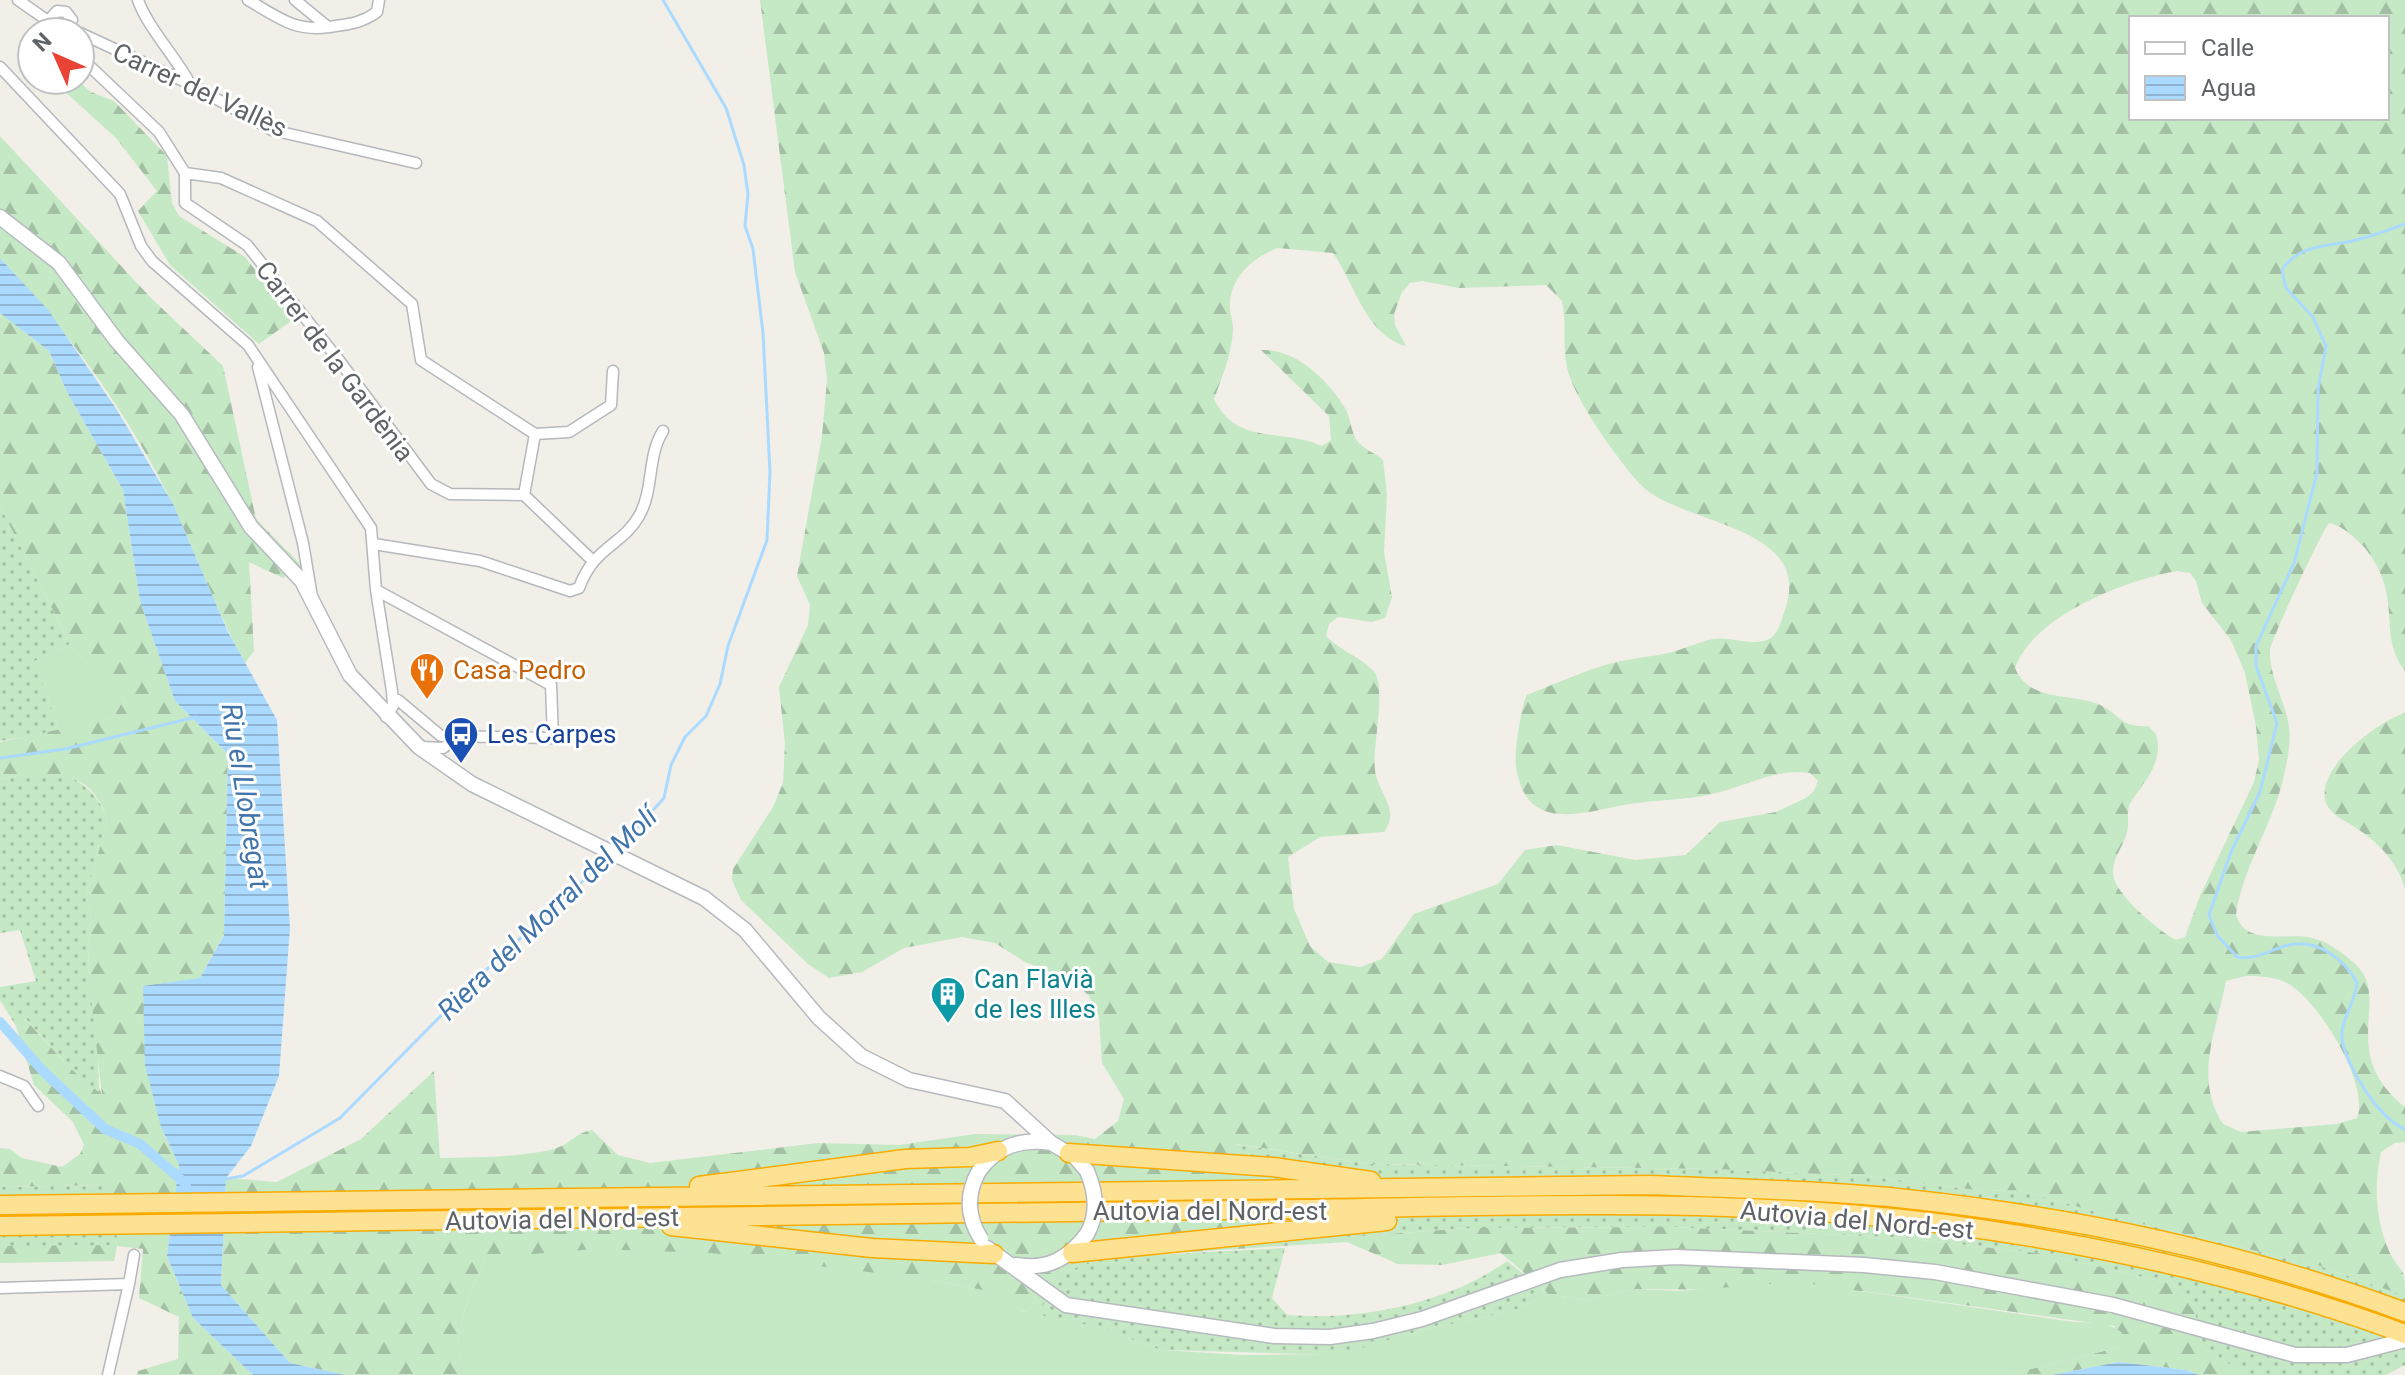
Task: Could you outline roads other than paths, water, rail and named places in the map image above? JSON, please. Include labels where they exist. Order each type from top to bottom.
[{"type":"highway","points":[[607,1196],[905,1159],[960,1158],[1003,1148]]},
{"type":"highway","points":[[1069,1153],[1273,1167],[1409,1188]]},
{"type":"highway","name":"Autovia del Nord-est","points":[[0,1205],[1651,1185],[1906,1199],[2161,1242],[2361,1295],[2405,1312]]},
{"type":"highway","points":[[1072,1253],[1480,1209]]},
{"type":"highway","name":"Autovia del Nord-est","points":[[0,1226],[1480,1209],[1781,1211],[1942,1224],[2084,1247],[2186,1269],[2354,1315],[2405,1334]]},
{"type":"highway","points":[[617,1218],[872,1248],[994,1254]]},
{"type":"main road","points":[[0,217],[46,250],[69,274],[116,340],[194,431],[251,527],[290,566],[313,599],[350,675],[406,736],[453,773],[642,865],[726,914],[762,949],[819,1018],[861,1056],[909,1080],[993,1098],[1013,1106],[1051,1143],[1069,1153],[1087,1171],[1095,1203],[1087,1234],[1072,1253],[1052,1264],[1014,1265]]},
{"type":"main road","points":[[993,1098],[1017,1119],[1019,1131],[979,1171],[969,1203],[972,1222],[994,1254],[1014,1265],[1049,1296],[1071,1307],[1255,1334],[1330,1337],[1405,1324],[1532,1278],[1593,1263],[1651,1258],[1712,1258],[1899,1267],[1977,1278],[2113,1305],[2295,1355],[2347,1355],[2405,1340]]},
{"type":"main road","points":[[1003,1148],[1036,1140],[1051,1143]]},
{"type":"main road","points":[[1049,1296],[1046,1282],[1052,1264]]},
{"type":"street","points":[[18,0],[41,16]]},
{"type":"street","points":[[138,0],[144,18],[169,46],[190,84]]},
{"type":"street","points":[[248,0],[296,27],[315,31],[365,21],[377,12],[379,0]]},
{"type":"street","points":[[295,0],[328,27]]},
{"type":"street","name":"Carrer del Vallès","points":[[96,41],[190,84],[272,130],[416,163]]},
{"type":"street","points":[[0,67],[120,194],[141,246],[152,261],[237,334],[371,528],[376,590],[395,696],[406,736]]},
{"type":"street","points":[[96,72],[159,132],[185,173],[221,178],[317,221],[412,304],[421,360],[535,434],[569,432],[611,405],[613,371]]},
{"type":"street","name":"Carrer de la Gardènia","points":[[185,173],[185,203],[247,245],[338,359],[431,484],[450,494],[524,495]]},
{"type":"street","points":[[256,358],[303,543],[313,599]]},
{"type":"street","points":[[374,544],[480,561],[570,591],[579,588],[592,560],[638,518],[646,499],[655,448],[663,431]]},
{"type":"street","points":[[535,434],[524,495],[592,560]]},
{"type":"street","points":[[376,590],[551,685],[553,738],[441,736],[395,696]]},
{"type":"street","points":[[386,717],[395,696]]},
{"type":"street","points":[[419,747],[443,748],[457,738]]},
{"type":"street","points":[[453,773],[449,748],[457,738]]},
{"type":"street","points":[[0,1076],[24,1086],[38,1106]]},
{"type":"street","points":[[108,1375],[134,1255]]},
{"type":"street","points":[[0,1288],[129,1284]]},
{"type":"water","name":"Riu el Llobregat","points":[[0,258],[49,311],[117,410],[173,504],[228,632],[277,720],[290,928],[279,1076],[251,1146],[226,1178],[221,1285],[290,1363],[345,1375],[253,1375],[193,1318],[167,1256],[179,1165],[161,1127],[145,1065],[143,986],[200,978],[224,935],[228,754],[175,701],[140,601],[123,490],[67,392],[49,351],[0,313]]},
{"type":"water","points":[[2119,1362],[2186,1370],[2199,1375],[2052,1375]]},
{"type":"waterway","name":"Riera del Morral del Molí","points":[[616,851],[664,798],[671,765],[685,737],[706,716],[720,684],[728,646],[767,540],[770,472],[763,333],[753,249],[745,226],[748,194],[744,165],[726,108],[663,0]]},
{"type":"waterway","points":[[2405,224],[2362,238],[2306,250],[2289,261],[2282,270],[2286,288],[2313,317],[2326,346],[2318,389],[2317,473],[2294,563],[2256,646],[2256,666],[2277,723],[2260,792],[2231,852],[2209,915],[2217,935],[2237,957],[2307,944],[2327,952],[2344,965],[2357,983],[2342,1031],[2349,1062],[2374,1103],[2405,1129]]},
{"type":"waterway","points":[[0,758],[65,749],[196,717]]},
{"type":"waterway","name":"Riera del Morral del Molí","points":[[225,1179],[243,1176],[340,1118],[490,966],[610,856]]},
{"type":"waterway","points":[[0,1022],[43,1071],[105,1129],[140,1144],[186,1184]]},
{"type":"place","name":"Casa Pedro","points":[[427,701]]},
{"type":"place","name":"Les Carpes","points":[[461,765]]},
{"type":"place","name":"Can Flavià de les Illes","points":[[948,1025]]}]
